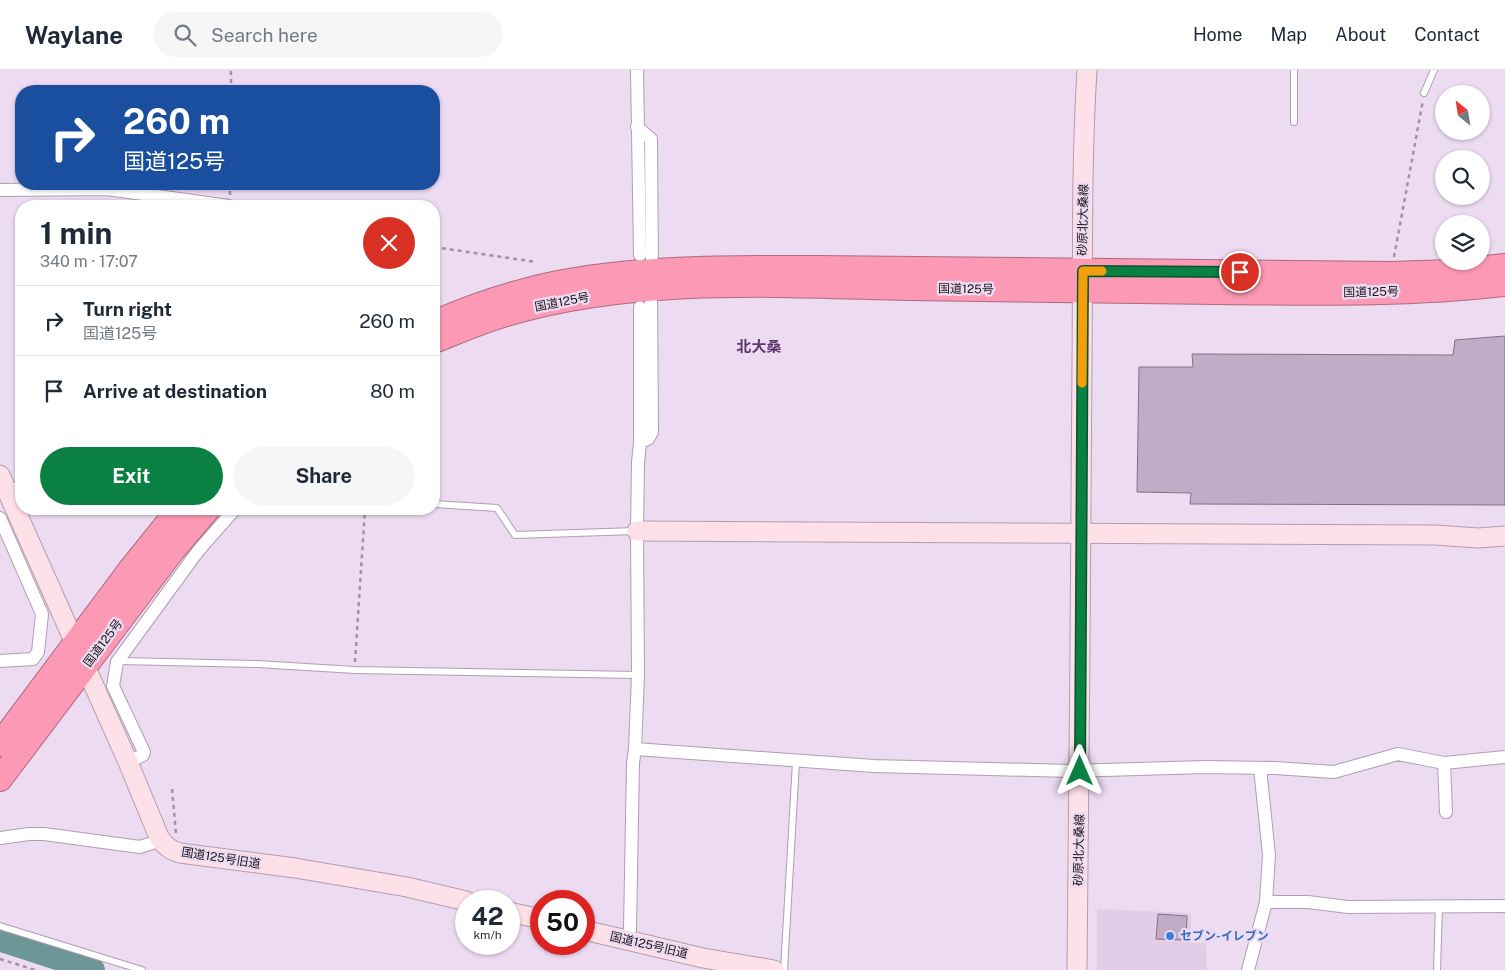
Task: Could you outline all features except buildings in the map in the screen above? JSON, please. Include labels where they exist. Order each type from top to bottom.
[{"type":"highway","name":"国道125号","points":[[1083,281],[1449,272],[1505,266]]},
{"type":"highway","name":"国道125号","points":[[440,339],[510,313],[646,280],[787,268],[1392,292],[1450,291],[1505,284]]},
{"type":"highway","name":"国道125号","points":[[440,320],[515,294],[564,283],[610,275],[646,280]]},
{"type":"highway","name":"国道125号","points":[[0,744],[174,515]]},
{"type":"highway","name":"国道125号","points":[[0,779],[173,550],[203,515]]},
{"type":"street","points":[[637,70],[637,127],[652,432],[648,439],[640,442]]},
{"type":"street","name":"砂原北大桑線","points":[[1077,970],[1084,118],[1087,70]]},
{"type":"street","points":[[628,940],[630,929],[633,763],[638,675],[638,463],[651,139],[637,127]]},
{"type":"street","points":[[0,190],[15,190]]},
{"type":"street","points":[[114,190],[186,200]]},
{"type":"street","points":[[7,483],[15,502]]},
{"type":"street","points":[[0,838],[44,834],[140,847],[169,840],[128,762],[85,667],[21,515]]},
{"type":"street","points":[[128,762],[143,755],[144,752],[113,686],[117,662],[198,550],[230,515]]},
{"type":"street","points":[[0,518],[42,614],[38,652],[33,659],[0,661]]},
{"type":"street","points":[[637,531],[1436,535],[1478,538],[1505,536]]},
{"type":"street","points":[[635,749],[796,762],[874,766],[1080,771],[1205,767],[1334,772],[1398,754],[1444,763],[1505,757]]},
{"type":"street","points":[[1444,763],[1446,812]]},
{"type":"street","points":[[1248,970],[1266,902],[1269,855],[1260,768]]},
{"type":"street","name":"国道125号旧道","points":[[169,840],[172,850],[180,852],[295,868],[407,887],[455,898]]},
{"type":"street","points":[[1266,902],[1308,902],[1348,907],[1505,906]]},
{"type":"street","name":"国道125号旧道","points":[[595,932],[702,958],[774,970]]},
{"type":"lane","points":[[1294,70],[1294,122]]},
{"type":"lane","points":[[1424,93],[1434,70]]},
{"type":"lane","points":[[440,504],[497,508],[515,536],[637,531]]},
{"type":"lane","points":[[117,662],[126,660],[355,670],[638,675]]},
{"type":"lane","points":[[784,970],[796,762]]},
{"type":"lane","points":[[1437,970],[1439,906]]},
{"type":"lane","points":[[0,926],[142,970]]},
{"type":"path","points":[[230,85],[231,70]]},
{"type":"path","points":[[1392,274],[1424,93]]},
{"type":"path","points":[[440,248],[536,262]]},
{"type":"path","points":[[355,670],[366,515]]},
{"type":"path","points":[[169,840],[172,790]]},
{"type":"path","points":[[0,959],[35,970]]},
{"type":"shaded area","points":[[1097,909],[1191,913],[1191,943],[1206,943],[1207,970],[1097,970]]},
{"type":"waterway","points":[[0,939],[93,970]]},
{"type":"waterway","points":[[0,950],[63,970]]},
{"type":"slow traffic","points":[[1082,383],[1083,271],[1102,271]]},
{"type":"place","name":"セブン-イレブン","points":[[1170,936]]},
{"type":"district","name":"北大桑","points":[[759,346]]},
{"type":"route","points":[[1080,771],[1083,271],[1240,272]]}]
